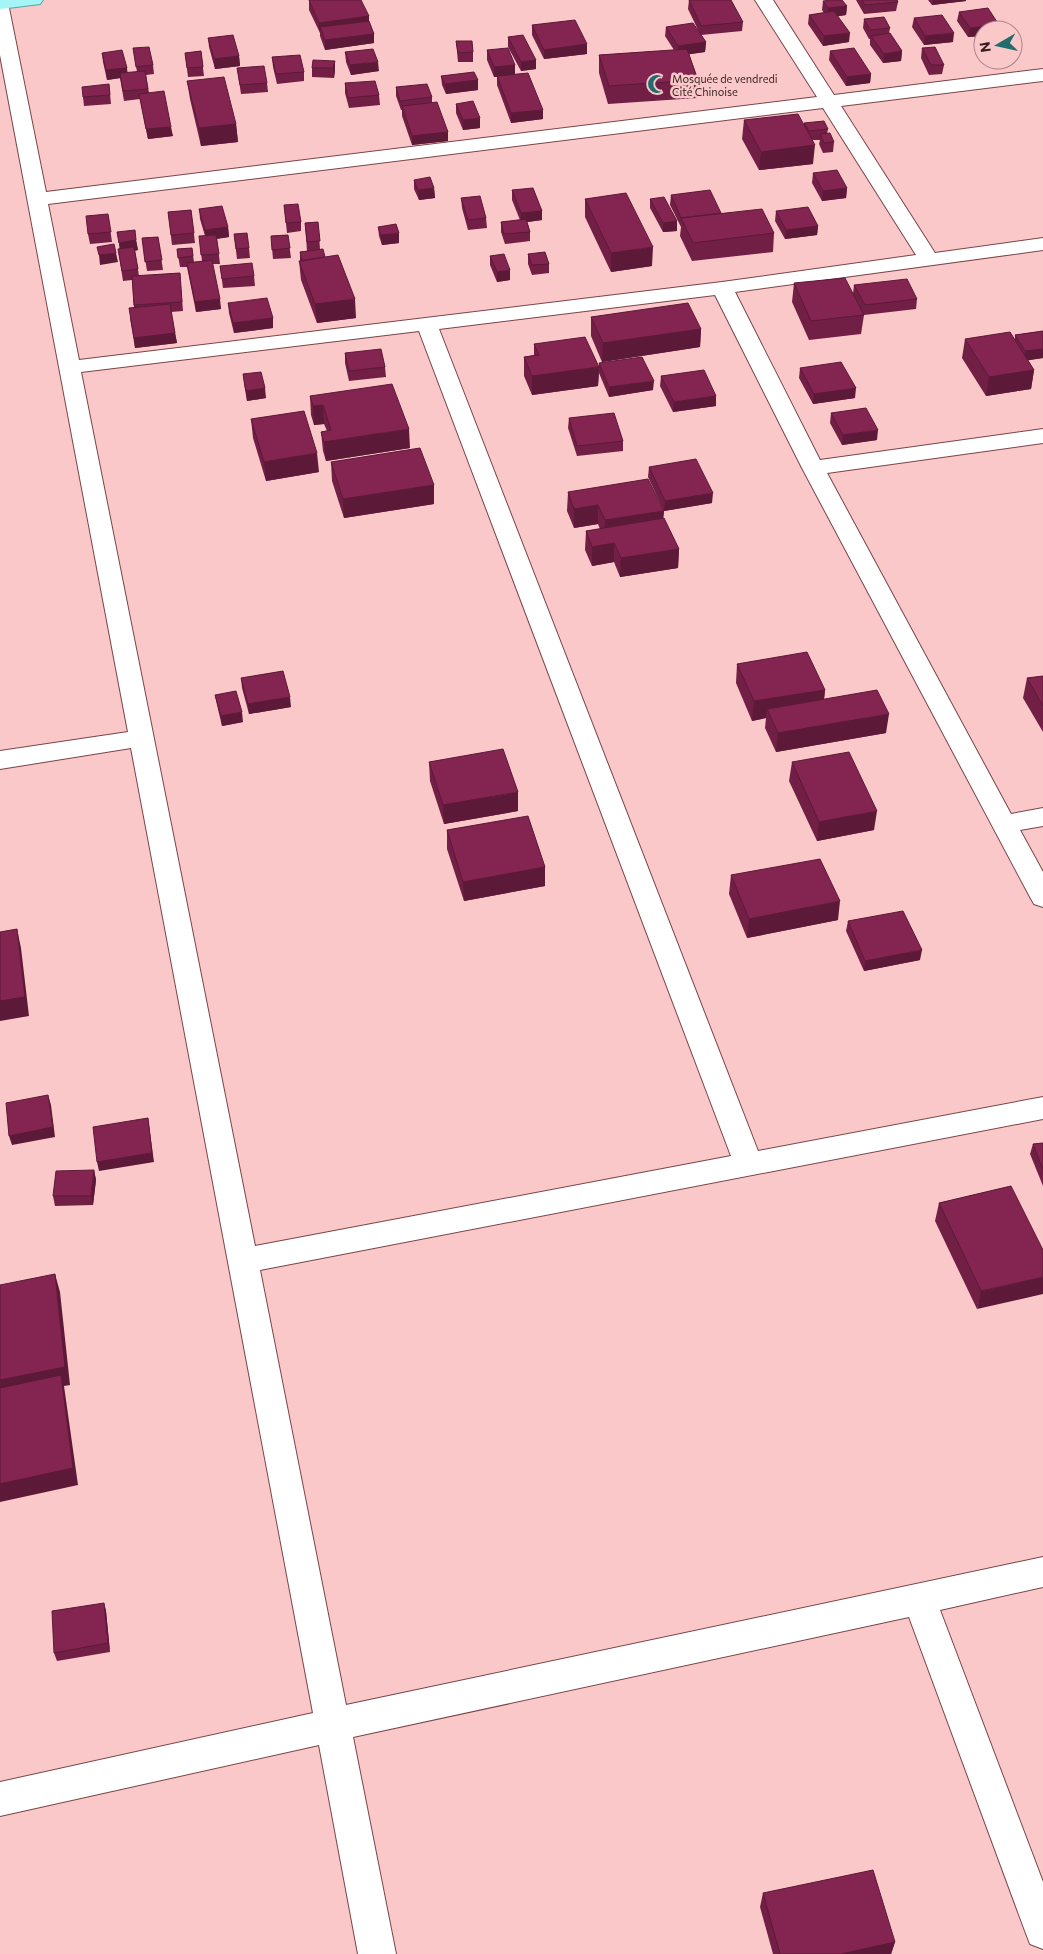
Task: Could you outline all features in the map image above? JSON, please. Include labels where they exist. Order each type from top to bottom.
[{"type":"main road","points":[[0,4],[34,0]]},
{"type":"street","points":[[764,0],[929,259]]},
{"type":"street","points":[[0,8],[377,1954]]},
{"type":"street","points":[[37,199],[1043,75]]},
{"type":"street","points":[[70,367],[722,288],[1043,244]]},
{"type":"street","points":[[722,288],[813,468],[1043,897]]},
{"type":"street","points":[[426,323],[749,1165]]},
{"type":"street","points":[[813,468],[1043,436]]},
{"type":"street","points":[[0,760],[142,738]]},
{"type":"street","points":[[1005,824],[1043,817]]},
{"type":"street","points":[[243,1261],[1043,1108]]},
{"type":"street","points":[[0,1799],[1043,1572]]},
{"type":"street","points":[[919,1599],[1043,1931]]},
{"type":"building","points":[[309,0],[361,0],[369,16],[319,23]]},
{"type":"building","points":[[689,0],[731,0],[743,22],[701,26]]},
{"type":"building","points":[[842,0],[847,6],[828,8],[823,1]]},
{"type":"building","points":[[862,0],[897,0],[898,2],[865,5]]},
{"type":"building","points":[[988,8],[996,20],[973,20],[973,28],[970,28],[959,12]]},
{"type":"building","points":[[834,11],[850,33],[824,36],[809,15]]},
{"type":"building","points":[[942,15],[954,33],[925,36],[914,18]]},
{"type":"building","points":[[884,17],[890,28],[870,30],[864,19]]},
{"type":"building","points":[[575,20],[587,44],[544,50],[532,25]]},
{"type":"building","points":[[369,21],[374,34],[325,40],[320,27]]},
{"type":"building","points":[[693,23],[706,42],[678,46],[666,27]]},
{"type":"building","points":[[890,33],[902,51],[884,54],[871,36]]},
{"type":"building","points":[[233,35],[239,56],[214,59],[208,38]]},
{"type":"building","points":[[523,35],[536,60],[521,62],[508,37]]},
{"type":"building","points":[[456,41],[472,41],[473,52],[458,53]]},
{"type":"building","points":[[149,47],[153,65],[136,67],[133,48]]},
{"type":"building","points":[[935,47],[944,65],[931,65],[922,48]]},
{"type":"building","points":[[508,48],[515,65],[494,67],[487,50]]},
{"type":"building","points":[[854,48],[871,74],[847,77],[830,51]]},
{"type":"building","points":[[373,49],[378,62],[350,65],[345,52]]},
{"type":"building","points":[[687,49],[698,80],[609,86],[599,55]]},
{"type":"building","points":[[122,50],[127,68],[106,70],[102,53]]},
{"type":"building","points":[[201,51],[203,67],[187,68],[185,53]]},
{"type":"building","points":[[300,55],[304,72],[276,74],[272,57]]},
{"type":"building","points":[[313,60],[335,61],[333,68],[312,68]]},
{"type":"building","points":[[264,66],[267,83],[240,85],[237,68]]},
{"type":"building","points":[[145,71],[148,89],[123,91],[120,73]]},
{"type":"building","points":[[474,72],[478,80],[445,84],[441,76]]},
{"type":"building","points":[[528,73],[543,110],[511,113],[497,76]]},
{"type":"building","points":[[224,77],[236,124],[199,128],[187,81]]},
{"type":"building","points":[[375,81],[379,95],[348,98],[345,83]]},
{"type":"building","points":[[109,84],[110,95],[83,97],[82,87]]},
{"type":"building","points":[[427,84],[432,97],[400,101],[396,87]]},
{"type":"building","points":[[164,91],[171,127],[146,129],[139,94]]},
{"type":"building","points":[[473,101],[480,118],[463,120],[456,104]]},
{"type":"building","points":[[437,102],[448,132],[412,136],[402,106]]},
{"type":"building","points":[[798,114],[815,145],[761,152],[744,120]]},
{"type":"building","points":[[824,121],[828,129],[809,131],[804,123]]},
{"type":"building","points":[[830,133],[834,142],[824,143],[820,134]]},
{"type":"building","points":[[837,170],[847,188],[823,191],[813,173]]},
{"type":"building","points":[[430,177],[434,188],[418,190],[414,180]]},
{"type":"building","points":[[533,188],[542,211],[521,213],[512,190]]},
{"type":"building","points":[[710,190],[721,213],[681,218],[671,195]]},
{"type":"building","points":[[626,193],[653,247],[611,253],[585,199]]},
{"type":"building","points":[[480,196],[486,218],[468,220],[461,198]]},
{"type":"building","points":[[664,197],[677,221],[663,223],[650,199]]},
{"type":"building","points":[[298,204],[301,222],[286,223],[284,205]]},
{"type":"building","points":[[222,206],[228,227],[205,230],[199,209]]},
{"type":"building","points":[[808,207],[818,226],[786,230],[776,211]]},
{"type":"building","points":[[762,209],[774,233],[693,243],[681,218]]},
{"type":"building","points":[[191,210],[194,233],[171,235],[168,212]]},
{"type":"building","points":[[108,214],[111,232],[88,234],[86,216]]},
{"type":"building","points":[[526,219],[530,232],[504,234],[501,222]]},
{"type":"building","points":[[318,222],[320,241],[307,242],[305,223]]},
{"type":"building","points":[[396,224],[399,233],[381,235],[378,227]]},
{"type":"building","points":[[135,230],[136,240],[119,243],[117,232]]},
{"type":"building","points":[[247,233],[249,248],[236,249],[234,234]]},
{"type":"building","points":[[216,235],[219,254],[201,255],[199,236]]},
{"type":"building","points":[[288,235],[290,248],[272,250],[271,236]]},
{"type":"building","points":[[158,237],[162,260],[145,262],[142,238]]},
{"type":"building","points":[[114,244],[116,253],[99,255],[97,247]]},
{"type":"building","points":[[134,247],[138,269],[122,271],[118,249]]},
{"type":"building","points":[[192,248],[193,256],[178,258],[177,249]]},
{"type":"building","points":[[323,249],[325,257],[302,261],[300,252]]},
{"type":"building","points":[[545,252],[549,264],[532,265],[528,254]]},
{"type":"building","points":[[504,254],[510,270],[497,272],[490,256]]},
{"type":"building","points":[[338,255],[355,299],[315,304],[299,261]]},
{"type":"building","points":[[212,260],[220,299],[195,302],[187,263]]},
{"type":"building","points":[[252,263],[254,276],[222,279],[220,266]]},
{"type":"building","points":[[180,273],[182,302],[134,305],[132,276]]},
{"type":"building","points":[[845,278],[864,315],[811,321],[794,283]]},
{"type":"building","points":[[907,279],[917,299],[865,305],[854,285]]},
{"type":"building","points":[[267,298],[273,318],[233,323],[228,303]]},
{"type":"building","points":[[688,303],[701,329],[603,343],[591,317]]},
{"type":"building","points":[[170,304],[175,333],[134,338],[129,308]]},
{"type":"building","points":[[1043,331],[1043,349],[1025,351],[1015,335]]},
{"type":"building","points":[[1010,332],[1034,370],[989,377],[965,339]]},
{"type":"building","points":[[585,337],[599,367],[532,376],[524,357],[539,355],[534,344]]},
{"type":"building","points":[[381,349],[385,367],[349,371],[345,353]]},
{"type":"building","points":[[642,357],[654,381],[609,387],[599,363]]},
{"type":"building","points":[[841,362],[856,388],[814,394],[800,368]]},
{"type":"building","points":[[704,370],[716,396],[674,402],[661,376]]},
{"type":"building","points":[[261,372],[265,388],[246,391],[243,374]]},
{"type":"building","points":[[392,384],[409,429],[324,442],[321,432],[331,430],[323,405],[313,406],[310,396]]},
{"type":"building","points":[[866,408],[878,430],[843,435],[831,413]]},
{"type":"building","points":[[304,411],[317,453],[264,462],[251,419]]},
{"type":"building","points":[[614,413],[623,441],[577,446],[569,418]]},
{"type":"building","points":[[420,448],[434,485],[343,499],[331,462]]},
{"type":"building","points":[[696,459],[713,493],[665,501],[649,467]]},
{"type":"building","points":[[648,479],[664,511],[605,520],[598,505],[574,509],[568,492]]},
{"type":"building","points":[[664,518],[679,549],[621,558],[614,543],[592,547],[586,531]]},
{"type":"building","points":[[807,652],[825,690],[754,701],[737,664]]},
{"type":"building","points":[[283,671],[290,697],[248,704],[241,678]]},
{"type":"building","points":[[1043,676],[1043,706],[1027,678]]},
{"type":"building","points":[[877,690],[889,714],[778,733],[767,709]]},
{"type":"building","points":[[236,691],[242,712],[221,716],[215,695]]},
{"type":"building","points":[[503,749],[518,792],[443,805],[429,762]]},
{"type":"building","points":[[849,752],[877,811],[819,822],[792,762]]},
{"type":"building","points":[[528,816],[545,867],[463,882],[447,830]]},
{"type":"building","points":[[820,859],[840,901],[749,919],[731,875]]},
{"type":"building","points":[[903,911],[922,950],[865,961],[848,921]]},
{"type":"building","points":[[17,929],[25,997],[0,1001],[0,932]]},
{"type":"building","points":[[48,1095],[53,1127],[9,1136],[6,1103]]},
{"type":"building","points":[[148,1118],[152,1153],[97,1162],[93,1127]]},
{"type":"building","points":[[1043,1143],[1043,1170],[1033,1144]]},
{"type":"building","points":[[94,1170],[91,1196],[53,1196],[56,1171]]},
{"type":"building","points":[[1011,1186],[1043,1250],[1043,1277],[981,1291],[939,1203]]},
{"type":"building","points":[[55,1274],[65,1367],[0,1380],[0,1285]]},
{"type":"building","points":[[61,1375],[73,1468],[0,1484],[0,1388]]},
{"type":"building","points":[[104,1603],[108,1643],[54,1653],[52,1611]]},
{"type":"building","points":[[873,1870],[895,1942],[841,1954],[780,1954],[763,1893]]},
{"type":"place","name":"Mosquée de vendredi Cité Chinoise","points":[[657,84]]}]
